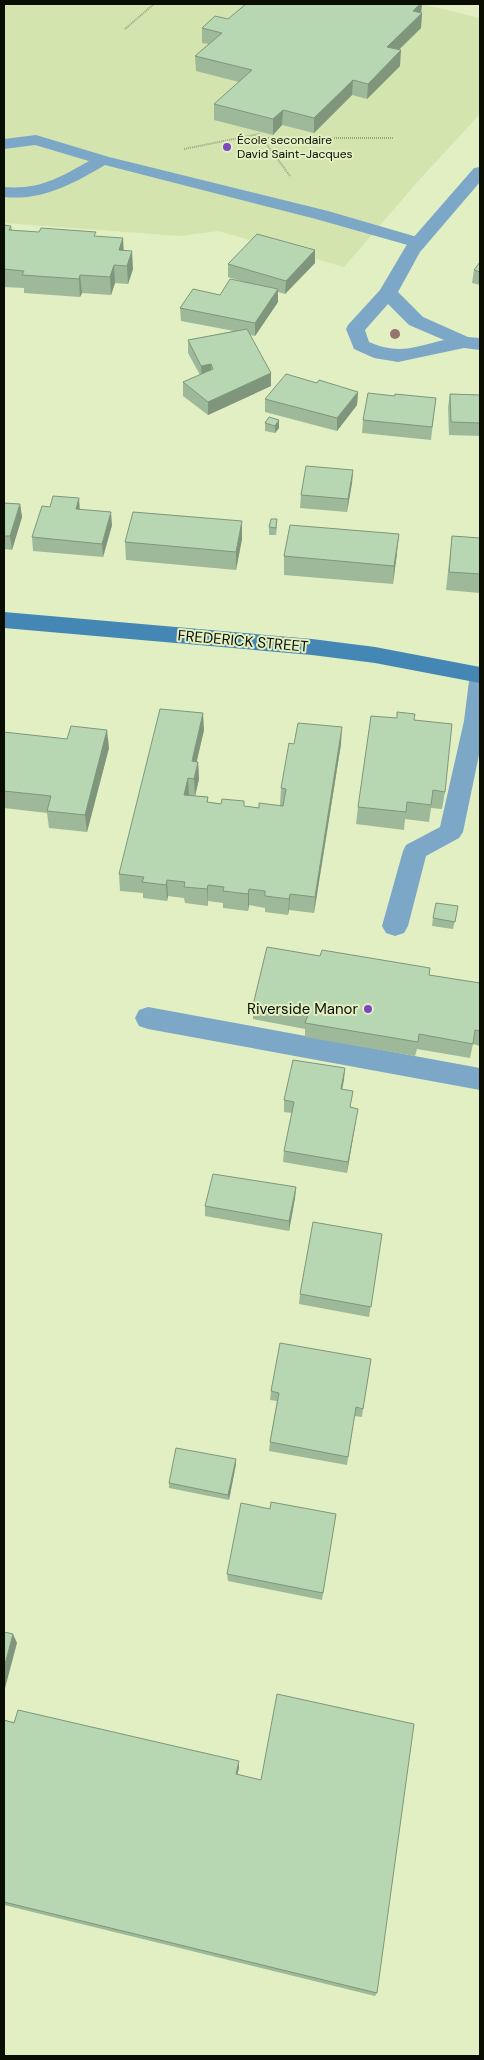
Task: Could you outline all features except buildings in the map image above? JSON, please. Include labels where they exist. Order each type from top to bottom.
[{"type":"main road","name":"FREDERICK STREET","points":[[4,620],[321,648],[375,655],[480,675]]},
{"type":"street","points":[[472,343],[398,356],[381,354],[361,345],[355,329],[388,293],[412,250],[480,172]]},
{"type":"street","points":[[388,293],[416,321],[472,343]]},
{"type":"lane","points":[[4,144],[36,140],[103,160],[322,215],[418,243]]},
{"type":"lane","points":[[4,192],[16,194],[50,189],[103,160]]},
{"type":"lane","points":[[395,926],[416,851],[451,832],[475,722],[480,681]]},
{"type":"lane","points":[[148,1018],[480,1079]]},
{"type":"path","points":[[125,29],[154,4]]},
{"type":"path","points":[[177,150],[259,134],[290,177]]},
{"type":"path","points":[[262,138],[393,138]]},
{"type":"shaded area","name":"École secondaire David Saint-Jacques","points":[[4,4],[421,4],[430,6],[480,18],[480,114],[420,179],[344,267],[218,231],[180,236],[4,223]]},
{"type":"place","name":"École secondaire David Saint-Jacques","points":[[227,147]]},
{"type":"place","name":"Riverside Manor","points":[[368,1009]]}]
